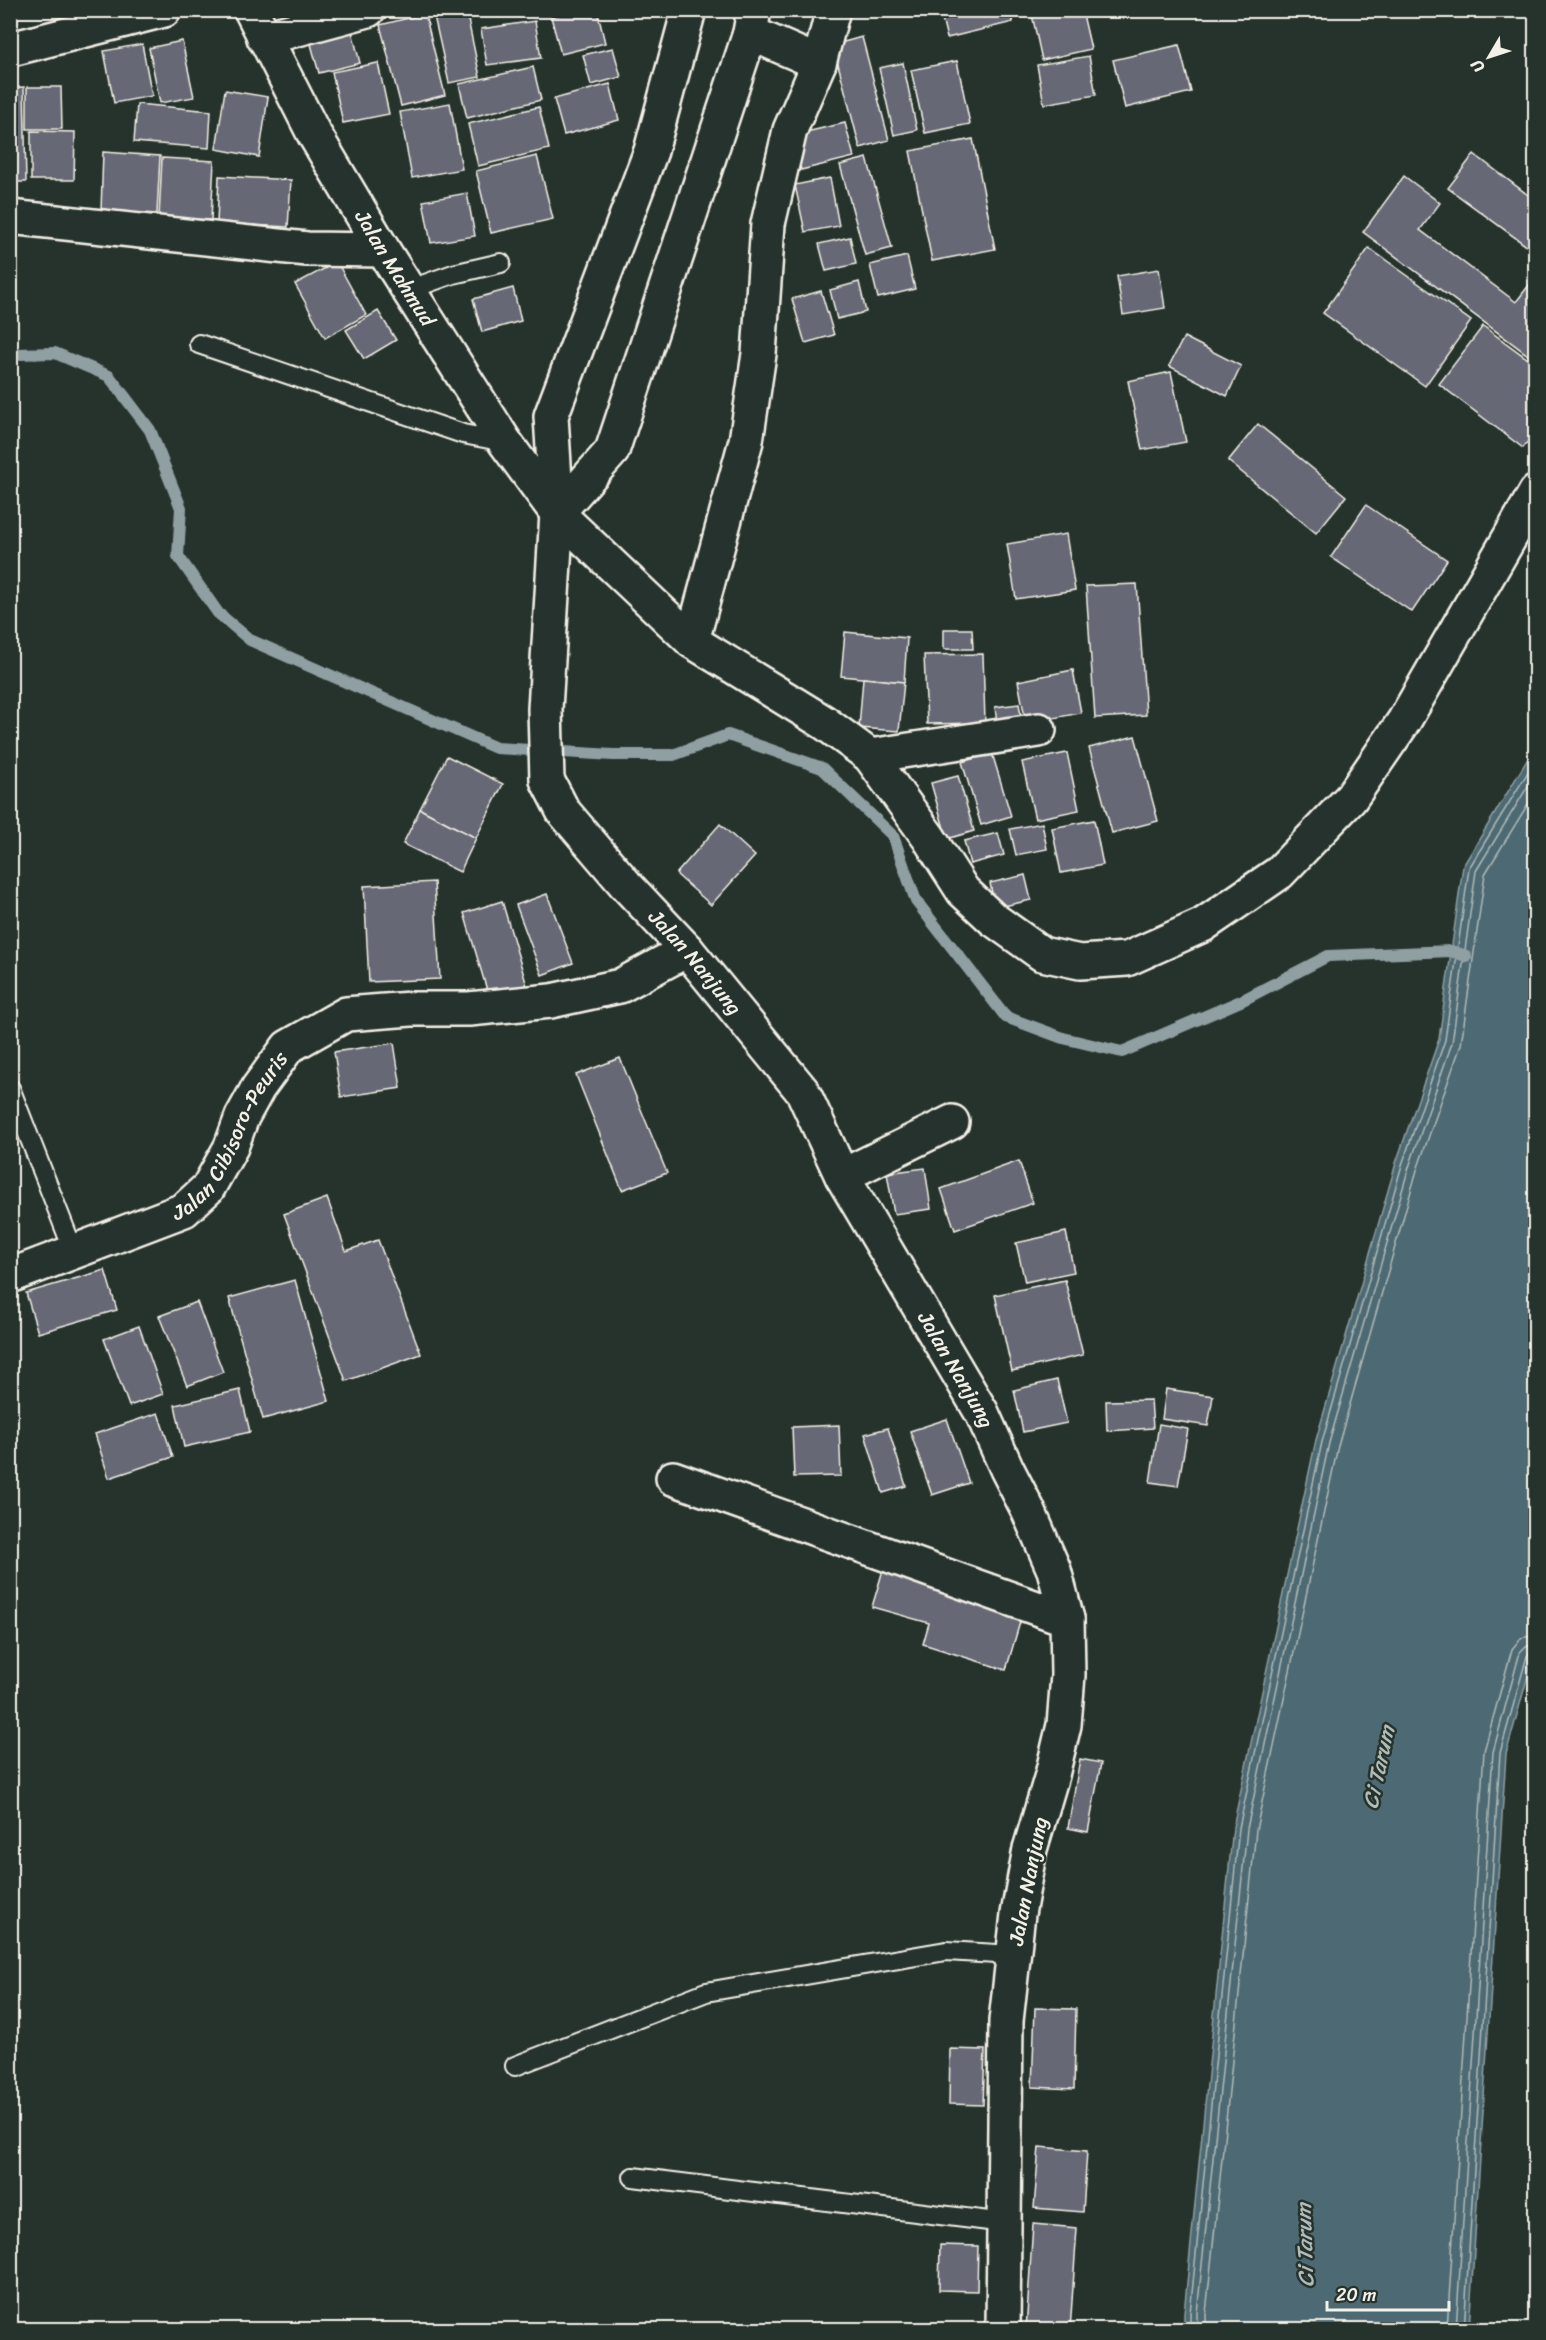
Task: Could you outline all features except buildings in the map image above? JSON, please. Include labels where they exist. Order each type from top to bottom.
[{"type":"street","points":[[15,48],[164,10]]},
{"type":"street","points":[[258,24],[368,10]]},
{"type":"street","name":"Jalan Nanjung","points":[[689,10],[651,151],[551,416],[557,513],[545,709],[547,780],[563,811],[626,885],[687,950],[803,1092],[842,1176],[982,1413],[1054,1570],[1067,1619],[1068,1675],[1064,1725],[1030,1849],[1018,1914],[1006,2021],[1003,2330]]},
{"type":"street","points":[[692,641],[746,441],[759,354],[768,224],[790,130],[819,63],[833,10]]},
{"type":"street","points":[[557,513],[612,451],[752,22],[819,63]]},
{"type":"street","name":"Jalan Mahmud","points":[[258,24],[313,132],[383,250],[505,442],[557,513],[692,641],[825,723],[870,756],[929,838],[963,891],[993,919],[1042,954],[1080,962],[1127,959],[1203,925],[1279,873],[1350,798],[1404,721],[1536,492]]},
{"type":"street","points":[[10,217],[307,249],[383,250]]},
{"type":"street","points":[[870,756],[1038,730]]},
{"type":"street","name":"Jalan Cibisoro-Peuris","points":[[10,1276],[184,1210],[208,1188],[231,1148],[242,1117],[258,1088],[288,1047],[345,1014],[411,1009],[469,1010],[551,1001],[620,986],[687,950]]},
{"type":"street","points":[[842,1176],[952,1122]]},
{"type":"street","points":[[673,1478],[1067,1619]]},
{"type":"lane","points":[[408,290],[453,274],[501,263]]},
{"type":"lane","points":[[199,344],[463,434],[505,442]]},
{"type":"lane","points":[[10,1088],[74,1251]]},
{"type":"lane","points":[[515,2066],[706,1992],[946,1951],[1014,1955]]},
{"type":"lane","points":[[633,2177],[1005,2223]]},
{"type":"water","name":"Ci Tarum","points":[[1535,747],[1536,1647],[1506,1754],[1469,2329],[1184,2329],[1233,1827],[1316,1440],[1396,1163],[1439,1039],[1463,866]]},
{"type":"waterway","points":[[10,361],[18,354],[55,353],[109,376],[150,430],[181,508],[178,556],[218,613],[250,640],[496,748],[613,755],[673,755],[728,735],[822,768],[893,836],[916,901],[1006,1017],[1063,1038],[1122,1052],[1243,1000],[1328,956],[1451,951],[1466,956]]}]
